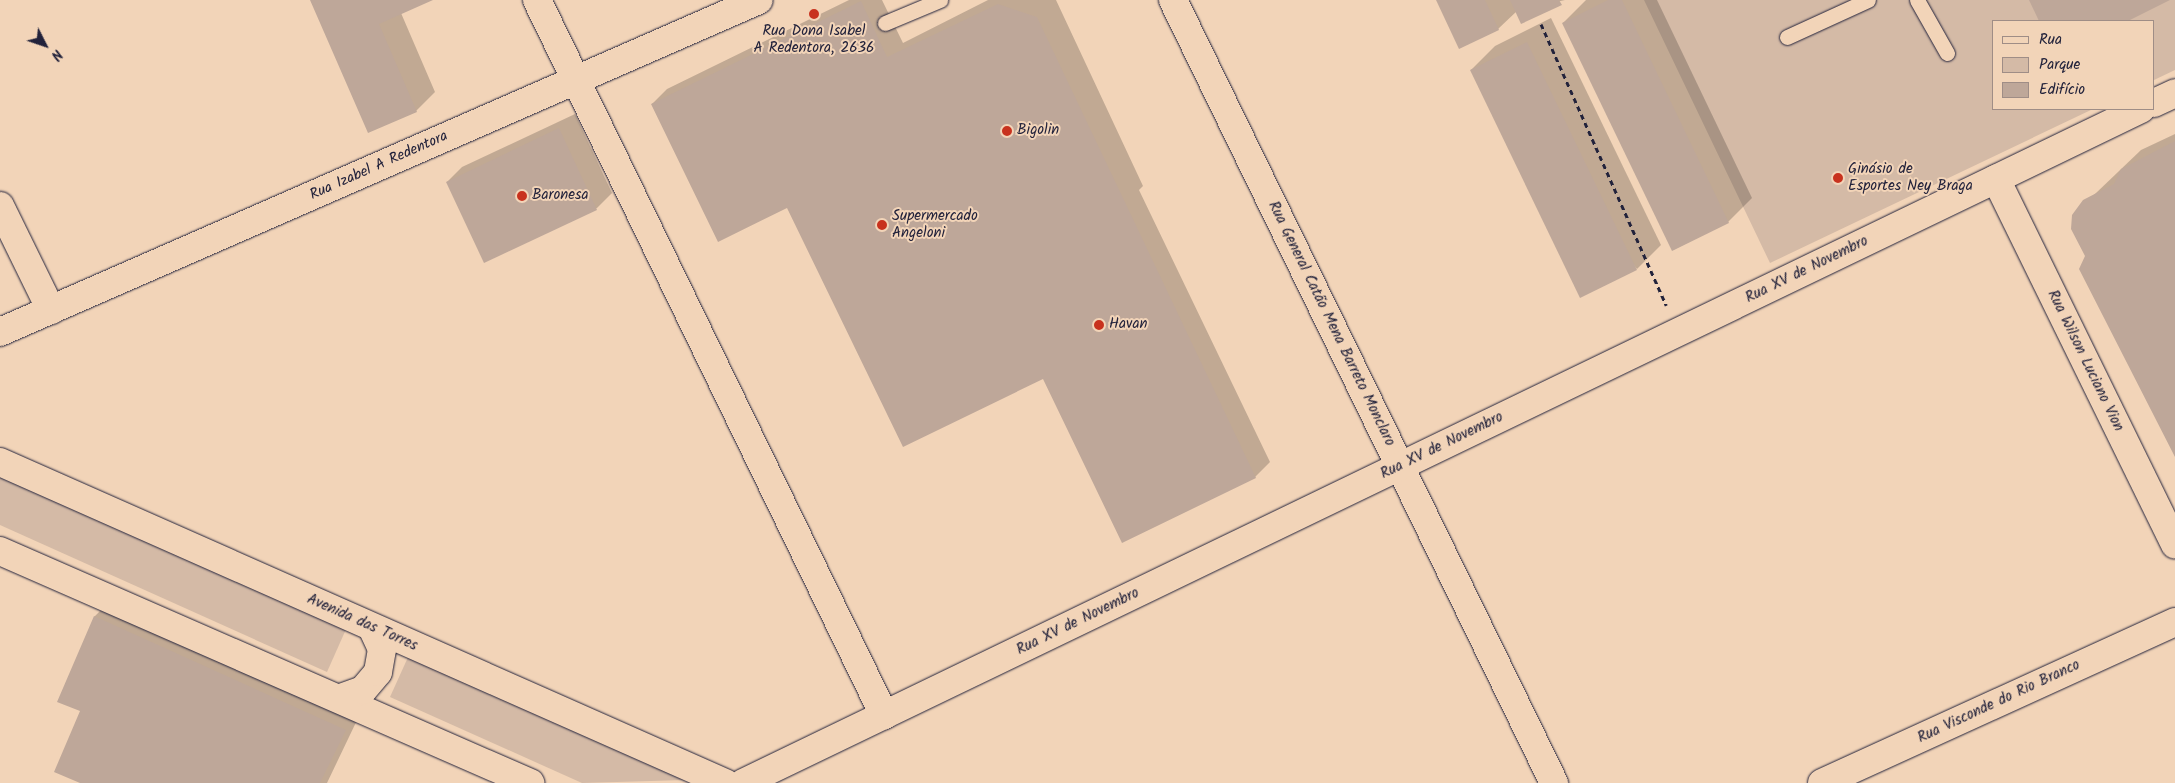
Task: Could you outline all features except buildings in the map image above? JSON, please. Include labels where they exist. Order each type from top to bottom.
[{"type":"street","points":[[537,0],[884,715]]},
{"type":"street","name":"Rua Izabel A Redentora","points":[[0,332],[759,0]]},
{"type":"street","name":"Rua General Catão Mena Barreto Monclaro","points":[[1173,0],[1554,783]]},
{"type":"street","points":[[2155,103],[2175,93]]},
{"type":"street","name":"Rua XV de Novembro","points":[[743,783],[2140,110]]},
{"type":"street","name":"Rua Wilson Luciano Vion","points":[[1996,179],[2175,544]]},
{"type":"street","points":[[0,206],[50,310]]},
{"type":"street","name":"Avenida das Torres","points":[[0,462],[724,783]]},
{"type":"street","points":[[0,551],[341,698],[530,783]]},
{"type":"street","name":"Rua Visconde do Rio Branco","points":[[1822,783],[2175,622]]},
{"type":"street","points":[[341,698],[363,690],[378,672],[382,649],[372,628]]},
{"type":"lane","points":[[886,23],[940,0]]},
{"type":"lane","points":[[1787,38],[1868,0]]},
{"type":"lane","points":[[1917,0],[1948,53]]},
{"type":"path","points":[[1541,24],[1670,313]]},
{"type":"green space","name":"Ginásio de Esportes Ney Braga","points":[[1644,0],[2175,0],[2175,70],[2155,80],[2155,20],[1992,20],[1992,110],[2091,110],[1770,263]]},
{"type":"green space","points":[[0,472],[347,627],[327,672],[0,525]]},
{"type":"green space","points":[[409,655],[686,780],[582,783],[390,697]]},
{"type":"place","name":"Rua Dona Isabel A Redentora, 2636","points":[[814,14]]},
{"type":"place","name":"Bigolin","points":[[1007,131]]},
{"type":"place","name":"Ginásio de Esportes Ney Braga","points":[[1838,178]]},
{"type":"place","name":"Baronesa","points":[[522,196]]},
{"type":"place","name":"Supermercado Angeloni","points":[[882,225]]},
{"type":"place","name":"Havan","points":[[1099,325]]}]
